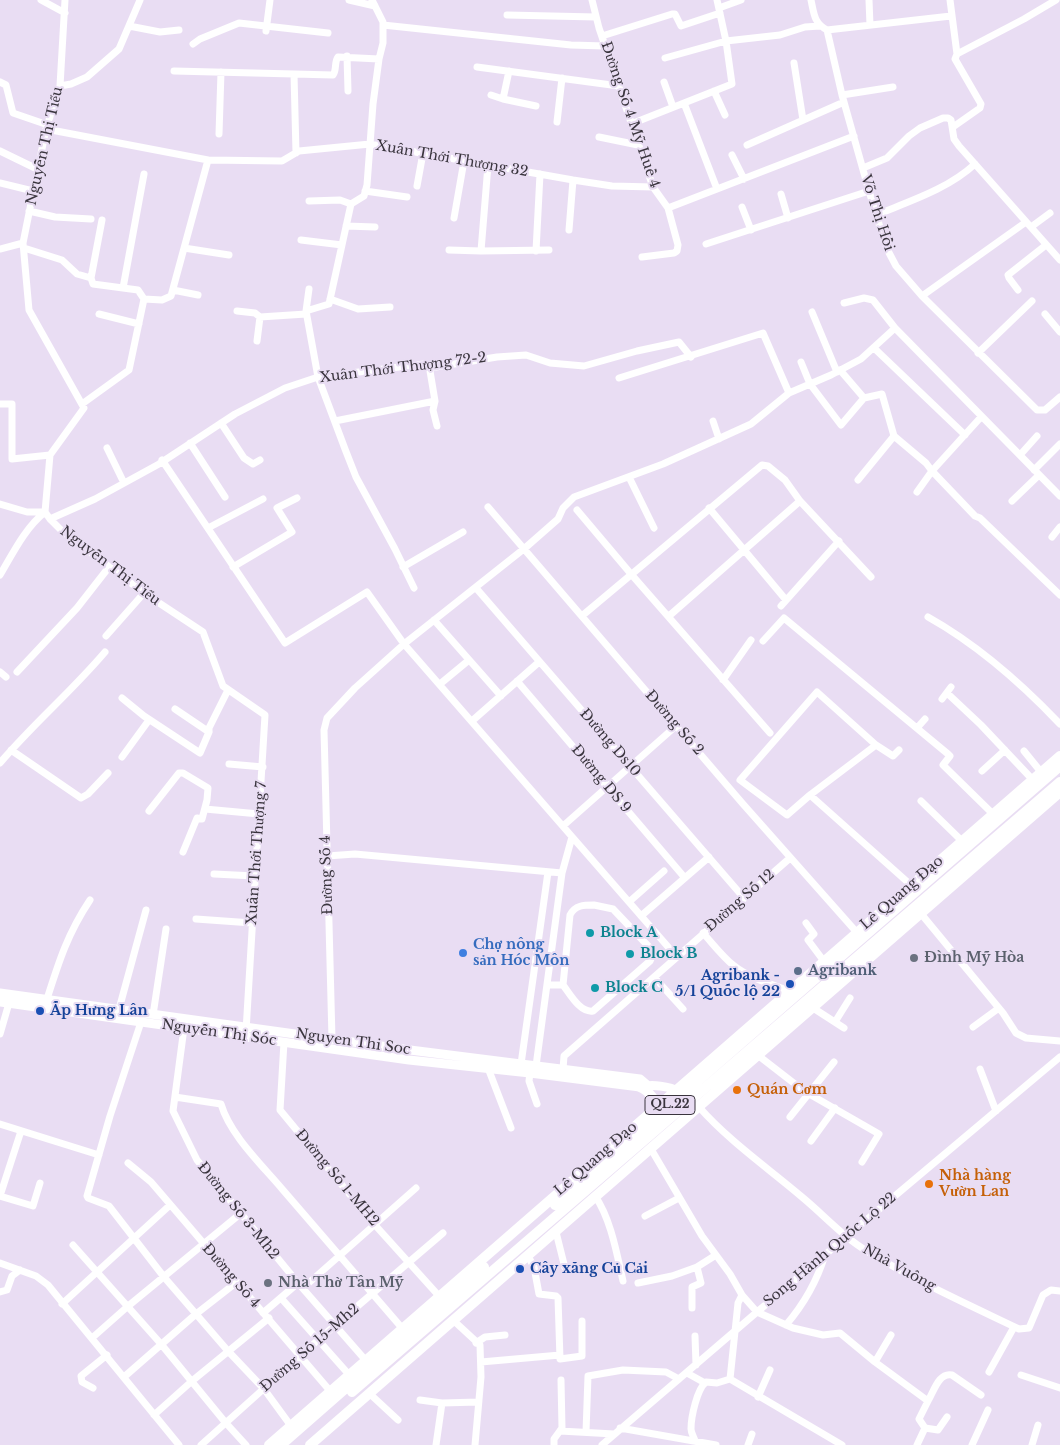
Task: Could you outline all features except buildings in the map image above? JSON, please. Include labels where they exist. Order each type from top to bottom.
[{"type":"highway","name":"Lê Quang Đạo","points":[[281,1445],[352,1378],[658,1110],[823,960],[859,936],[962,840],[995,817],[1032,779],[1060,756]]},
{"type":"highway","name":"Lê Quang Đạo","points":[[679,1091],[995,817],[1060,766]]},
{"type":"highway","name":"Lê Quang Đạo","points":[[291,1445],[696,1103],[918,910],[1060,782]]},
{"type":"highway","name":"Lê Quang Đạo","points":[[918,910],[1060,792]]},
{"type":"highway","points":[[643,1086],[658,1110]]},
{"type":"highway","name":"Lê Quang Đạo","points":[[310,1445],[651,1149],[696,1103]]},
{"type":"highway","name":"Lê Quang Đạo","points":[[368,1364],[402,1328],[658,1110]]},
{"type":"highway","name":"Lê Quang Đạo","points":[[269,1445],[331,1392],[352,1378]]},
{"type":"main road","name":"Nguyen Thi Soc","points":[[0,993],[153,1014],[246,1032],[332,1039],[640,1079],[643,1086],[679,1091],[696,1103]]},
{"type":"main road","name":"Nguyễn Thị Sóc","points":[[4,1002],[184,1028],[246,1032],[284,1042],[409,1060],[643,1086]]},
{"type":"street","points":[[41,0],[65,13]]},
{"type":"street","name":"Nguyễn Thị Tiểu","points":[[65,0],[60,86],[47,127],[37,169],[24,245],[29,310],[82,404]]},
{"type":"street","points":[[60,86],[71,84],[86,77],[119,50],[140,0]]},
{"type":"street","points":[[267,28],[270,0]]},
{"type":"street","points":[[237,311],[255,313],[260,317],[306,312],[329,304],[351,204],[364,196],[373,104],[383,43],[383,22],[373,3],[349,0]]},
{"type":"street","name":"Đường Số 4 Mỹ Huề 4","points":[[592,0],[605,46],[653,188],[668,208]]},
{"type":"street","points":[[631,124],[732,84],[726,41],[717,0]]},
{"type":"street","points":[[602,36],[673,14],[676,14],[681,26],[741,0]]},
{"type":"street","points":[[811,0],[815,21],[827,30],[951,16]]},
{"type":"street","points":[[870,0],[870,25]]},
{"type":"street","points":[[950,0],[957,54],[955,59],[981,104],[980,108],[953,127]]},
{"type":"street","points":[[957,54],[1056,0]]},
{"type":"street","points":[[507,15],[596,17]]},
{"type":"street","points":[[193,44],[200,39],[239,23],[267,28],[328,33]]},
{"type":"street","points":[[383,25],[571,45],[605,46]]},
{"type":"street","points":[[129,26],[160,32],[179,30]]},
{"type":"street","points":[[665,58],[726,41],[780,35],[820,26]]},
{"type":"street","name":"Võ Thị Hồi","points":[[827,30],[843,98],[876,215],[886,247],[896,266],[922,296],[1037,410],[1045,410],[1060,397]]},
{"type":"street","points":[[347,56],[348,91]]},
{"type":"street","points":[[174,71],[333,75],[335,73],[337,57],[379,59]]},
{"type":"street","points":[[794,63],[803,120]]},
{"type":"street","points":[[477,67],[619,86]]},
{"type":"street","points":[[503,99],[509,71]]},
{"type":"street","points":[[219,134],[221,72]]},
{"type":"street","points":[[294,74],[296,153]]},
{"type":"street","points":[[557,122],[562,78]]},
{"type":"street","name":"Xuân Thới Thượng 32","points":[[0,82],[6,85],[13,113],[47,127],[208,160],[282,162],[299,151],[370,144],[573,180],[612,186],[653,188]]},
{"type":"street","points":[[664,82],[673,107]]},
{"type":"street","points":[[746,145],[803,120],[843,98],[893,87]]},
{"type":"street","points":[[714,91],[725,115]]},
{"type":"street","points":[[491,95],[536,106]]},
{"type":"street","points":[[684,102],[717,189]]},
{"type":"street","points":[[863,168],[887,158],[920,128],[943,118],[948,118],[951,120],[954,139],[1060,260]]},
{"type":"street","points":[[642,257],[677,251],[678,245],[668,208],[854,136]]},
{"type":"street","points":[[599,137],[638,144]]},
{"type":"street","points":[[0,151],[37,169]]},
{"type":"street","points":[[417,186],[423,153]]},
{"type":"street","points":[[732,155],[744,178]]},
{"type":"street","points":[[144,299],[162,300],[171,296],[208,160]]},
{"type":"street","points":[[454,218],[464,161]]},
{"type":"street","points":[[876,215],[944,186],[965,174],[976,164]]},
{"type":"street","points":[[481,251],[488,165]]},
{"type":"street","points":[[123,288],[144,174]]},
{"type":"street","points":[[536,250],[540,174]]},
{"type":"street","points":[[569,230],[573,180]]},
{"type":"street","points":[[0,183],[33,191]]},
{"type":"street","points":[[365,191],[407,197]]},
{"type":"street","points":[[706,244],[869,191]]},
{"type":"street","points":[[781,194],[788,218]]},
{"type":"street","points":[[309,201],[340,200],[351,204]]},
{"type":"street","points":[[742,207],[751,230]]},
{"type":"street","points":[[29,211],[55,217],[91,219]]},
{"type":"street","points":[[922,296],[1028,224],[1050,213]]},
{"type":"street","points":[[1,573],[35,520],[45,512],[50,454],[84,408],[82,404],[129,370],[144,299],[138,290],[93,284],[91,278],[102,220]]},
{"type":"street","points":[[346,226],[375,227]]},
{"type":"street","points":[[301,240],[342,245]]},
{"type":"street","points":[[0,249],[24,245],[62,260],[77,274],[91,278]]},
{"type":"street","points":[[1018,290],[1008,275],[1046,245]]},
{"type":"street","points":[[184,248],[229,256]]},
{"type":"street","points":[[449,250],[549,250]]},
{"type":"street","points":[[309,289],[306,312],[318,377],[356,477],[414,588]]},
{"type":"street","points":[[173,290],[198,294]]},
{"type":"street","points":[[844,303],[864,298],[873,300],[895,328],[1060,496]]},
{"type":"street","points":[[330,299],[358,309],[390,307]]},
{"type":"street","points":[[978,353],[1032,301]]},
{"type":"street","points":[[812,312],[838,371],[864,398]]},
{"type":"street","points":[[99,314],[139,324]]},
{"type":"street","points":[[1044,314],[1060,332]]},
{"type":"street","points":[[257,340],[260,317]]},
{"type":"street","points":[[404,644],[525,548],[558,519],[563,508],[574,497],[663,464],[751,424],[790,393],[861,359],[895,328]]},
{"type":"street","points":[[619,378],[763,333],[790,393]]},
{"type":"street","name":"Xuân Thới Thượng 72-2","points":[[50,519],[95,499],[124,483],[222,423],[285,388],[318,377],[424,364],[436,367],[497,357],[526,355],[550,362],[584,366],[680,342],[691,357]]},
{"type":"street","points":[[874,348],[965,435]]},
{"type":"street","points":[[801,362],[810,384],[841,424],[864,398],[882,394],[894,436],[926,463],[975,516],[980,518],[1060,595]]},
{"type":"street","points":[[429,366],[435,401],[433,410],[438,426]]},
{"type":"street","points":[[335,421],[435,401]]},
{"type":"street","points":[[0,404],[12,404],[12,459],[50,454]]},
{"type":"street","points":[[917,492],[932,471],[982,417]]},
{"type":"street","points":[[713,421],[719,439]]},
{"type":"street","points":[[222,423],[244,458],[253,464],[260,460]]},
{"type":"street","points":[[858,480],[894,436]]},
{"type":"street","points":[[1020,455],[1037,436]]},
{"type":"street","points":[[190,443],[225,496]]},
{"type":"street","points":[[1012,501],[1060,444]]},
{"type":"street","points":[[106,448],[124,483]]},
{"type":"street","points":[[162,460],[285,644],[367,592],[404,644],[676,956]]},
{"type":"street","points":[[583,615],[762,465],[768,466],[785,480],[800,500],[871,577]]},
{"type":"street","points":[[629,477],[654,528]]},
{"type":"street","points":[[233,567],[292,532],[277,508],[297,498]]},
{"type":"street","points":[[208,528],[263,499]]},
{"type":"street","points":[[669,616],[800,500]]},
{"type":"street","points":[[0,504],[27,512],[45,512]]},
{"type":"street","name":"Đường Số 2","points":[[488,506],[859,936]]},
{"type":"street","points":[[709,508],[784,603],[839,541]]},
{"type":"street","points":[[577,510],[630,574],[669,616],[770,733]]},
{"type":"street","name":"Nguyễn Thị Tiểu","points":[[45,512],[62,531],[144,594],[203,632],[223,686],[228,690]]},
{"type":"street","points":[[1052,536],[1060,527]]},
{"type":"street","points":[[403,567],[463,532]]},
{"type":"street","points":[[17,672],[77,608],[110,567]]},
{"type":"street","name":"Đường Ds10","points":[[476,588],[744,898]]},
{"type":"street","points":[[106,636],[144,594]]},
{"type":"street","points":[[928,617],[962,638],[999,667],[1060,724]]},
{"type":"street","points":[[764,641],[784,618],[950,756],[943,765],[995,817]]},
{"type":"street","points":[[434,620],[501,696]]},
{"type":"street","points":[[724,680],[751,640]]},
{"type":"street","name":"Đường Số 4","points":[[332,1039],[324,730],[327,718],[331,713],[404,644]]},
{"type":"street","points":[[0,762],[23,735],[82,679],[105,652]]},
{"type":"street","points":[[440,684],[469,660]]},
{"type":"street","points":[[472,721],[539,662]]},
{"type":"street","points":[[0,672],[6,677]]},
{"type":"street","name":"Đường DS 9","points":[[517,681],[685,878]]},
{"type":"street","points":[[122,698],[149,720],[200,753],[209,728],[228,690]]},
{"type":"street","name":"Xuân Thới Thượng 7","points":[[228,690],[265,715],[246,1032]]},
{"type":"street","points":[[876,745],[810,795],[787,815],[740,780],[817,692],[876,745],[893,756],[899,750]]},
{"type":"street","points":[[946,693],[981,725],[1032,779]]},
{"type":"street","points":[[175,709],[209,732]]},
{"type":"street","points":[[917,728],[925,719]]},
{"type":"street","points":[[122,757],[149,720]]},
{"type":"street","points":[[563,826],[677,725]]},
{"type":"street","points":[[11,750],[81,798],[88,794],[108,773]]},
{"type":"street","points":[[982,771],[1005,750]]},
{"type":"street","points":[[1024,751],[1041,772]]},
{"type":"street","points":[[229,764],[263,767]]},
{"type":"street","points":[[149,811],[180,772],[208,788],[209,792],[202,819],[197,818],[183,852]]},
{"type":"street","points":[[810,795],[912,886]]},
{"type":"street","points":[[921,801],[962,840]]},
{"type":"street","points":[[205,809],[259,814]]},
{"type":"street","points":[[536,1066],[562,873],[572,836]]},
{"type":"street","points":[[326,856],[355,854],[562,873]]},
{"type":"street","points":[[641,916],[709,857]]},
{"type":"street","name":"Đường Số 12","points":[[563,1069],[564,1056],[790,858]]},
{"type":"street","points":[[629,902],[664,871]]},
{"type":"street","points":[[521,1064],[548,872]]},
{"type":"street","points":[[214,874],[255,876]]},
{"type":"street","points":[[47,999],[60,956],[90,900]]},
{"type":"street","points":[[594,905],[609,907],[614,910],[652,950],[652,959],[593,1011],[590,1012],[583,1009],[563,985],[569,921],[571,912],[579,906],[594,905]]},
{"type":"street","points":[[119,1009],[146,910]]},
{"type":"street","points":[[918,910],[999,1008],[1016,1033],[1026,1038],[1060,1041]]},
{"type":"street","points":[[196,920],[252,923]]},
{"type":"street","points":[[556,920],[569,921]]},
{"type":"street","points":[[806,923],[814,934],[808,940],[823,960]]},
{"type":"street","points":[[153,1014],[166,929]]},
{"type":"street","points":[[703,933],[733,965],[757,979],[790,991]]},
{"type":"street","points":[[536,956],[550,957]]},
{"type":"street","points":[[654,977],[683,1009]]},
{"type":"street","points":[[547,985],[563,985]]},
{"type":"street","points":[[620,987],[629,998]]},
{"type":"street","points":[[835,1022],[850,998]]},
{"type":"street","points":[[0,1034],[4,1002]]},
{"type":"street","points":[[809,1005],[844,1028]]},
{"type":"street","points":[[973,1027],[999,1008]]},
{"type":"street","points":[[141,1022],[87,1196],[90,1200],[109,1206],[164,1277],[228,1351],[264,1389],[292,1426]]},
{"type":"street","name":"Đường Số 3-Mh2","points":[[184,1028],[172,1111],[197,1160],[240,1214],[368,1364]]},
{"type":"street","name":"Đường Số 1-MH2","points":[[284,1042],[280,1110],[409,1264],[439,1296]]},
{"type":"street","points":[[755,1052],[809,1093],[879,1134],[862,1162]]},
{"type":"street","name":"Song Hành Quốc Lộ 22","points":[[602,1445],[1060,1057]]},
{"type":"street","points":[[790,1117],[834,1062]]},
{"type":"street","points":[[488,1068],[511,1128]]},
{"type":"street","points":[[980,1069],[996,1111]]},
{"type":"street","points":[[530,1073],[529,1081],[537,1104]]},
{"type":"street","points":[[175,1097],[221,1104],[227,1120],[246,1146],[402,1328]]},
{"type":"street","name":"Nhà Vuông","points":[[696,1103],[714,1123],[807,1201],[846,1237],[870,1253],[955,1299],[1014,1326]]},
{"type":"street","points":[[811,1141],[835,1108]]},
{"type":"street","points":[[0,1124],[99,1155]]},
{"type":"street","points":[[21,1131],[0,1196],[33,1206],[40,1183]]},
{"type":"street","points":[[651,1149],[679,1198],[742,1295],[757,1312],[792,1328],[823,1335],[840,1333],[875,1362],[928,1401]]},
{"type":"street","name":"Đường Số 4","points":[[128,1163],[151,1182],[331,1392]]},
{"type":"street","points":[[154,1415],[228,1351],[281,1298],[339,1256],[416,1188]]},
{"type":"street","points":[[595,1196],[600,1202],[612,1235],[623,1281]]},
{"type":"street","points":[[645,1216],[679,1198]]},
{"type":"street","points":[[62,1304],[170,1206]]},
{"type":"street","points":[[92,1338],[203,1243],[240,1214]]},
{"type":"street","points":[[556,1232],[564,1268]]},
{"type":"street","name":"Đường Số 15-Mh2","points":[[201,1445],[318,1340],[373,1295],[443,1233]]},
{"type":"street","points":[[73,1245],[161,1344],[246,1445]]},
{"type":"street","points":[[786,1325],[796,1314],[819,1276],[826,1254]]},
{"type":"street","points":[[638,1283],[672,1276],[697,1268],[716,1255]]},
{"type":"street","points":[[528,1256],[534,1267],[539,1294],[556,1296],[558,1298],[560,1357]]},
{"type":"street","points":[[0,1263],[36,1276],[48,1285],[179,1445]]},
{"type":"street","points":[[692,1308],[692,1287],[700,1284],[697,1268]]},
{"type":"street","points":[[0,1292],[7,1290],[12,1276],[20,1270]]},
{"type":"street","points":[[124,1377],[196,1314],[237,1282]]},
{"type":"street","points":[[989,1372],[1014,1326],[1019,1329],[1029,1328],[1043,1295],[1051,1290],[1060,1291]]},
{"type":"street","points":[[730,1379],[738,1303],[742,1295]]},
{"type":"street","points":[[281,1298],[352,1378]]},
{"type":"street","points":[[454,1321],[480,1345],[482,1377],[474,1445]]},
{"type":"street","points":[[481,1362],[582,1356],[582,1321]]},
{"type":"street","points":[[476,1343],[485,1337],[505,1335]]},
{"type":"street","points":[[875,1362],[891,1335]]},
{"type":"street","points":[[695,1336],[696,1365]]},
{"type":"street","points":[[93,1388],[82,1382],[81,1376],[106,1355]]},
{"type":"street","points":[[586,1432],[588,1376],[623,1370],[666,1372],[679,1379]]},
{"type":"street","points":[[758,1397],[770,1370]]},
{"type":"street","points":[[687,1373],[705,1383],[717,1383],[730,1379],[842,1445]]},
{"type":"street","points":[[947,1417],[938,1430],[925,1428],[919,1419],[942,1376],[952,1375],[981,1395]]},
{"type":"street","points":[[1021,1375],[1060,1388]]},
{"type":"street","points":[[554,1445],[554,1439],[562,1428],[561,1380]]},
{"type":"street","points":[[695,1441],[691,1430],[698,1396],[702,1385],[705,1383]]},
{"type":"street","points":[[370,1394],[398,1420]]},
{"type":"street","points":[[420,1400],[442,1403],[478,1402]]},
{"type":"street","points":[[436,1445],[442,1403]]},
{"type":"street","points":[[972,1445],[988,1410]]},
{"type":"street","points":[[1032,1445],[1038,1425]]},
{"type":"street","points":[[620,1428],[687,1442],[695,1441],[716,1445]]},
{"type":"street","points":[[917,1445],[925,1428]]},
{"type":"street","points":[[560,1431],[614,1434]]},
{"type":"street","points":[[748,1445],[752,1434]]},
{"type":"place","name":"Block A","points":[[590,933]]},
{"type":"place","name":"Chợ nông sản Hóc Môn","points":[[463,953]]},
{"type":"place","name":"Block B","points":[[630,954]]},
{"type":"place","name":"Đình Mỹ Hòa","points":[[914,958]]},
{"type":"place","name":"Agribank","points":[[798,971]]},
{"type":"place","name":"Agribank - 5/1 Quốc lộ 22","points":[[790,984]]},
{"type":"place","name":"Block C","points":[[595,988]]},
{"type":"place","name":"Ấp Hưng Lân","points":[[40,1011]]},
{"type":"place","name":"Quán Cơm","points":[[737,1090]]},
{"type":"place","name":"Nhà hàng Vườn Lan","points":[[929,1184]]},
{"type":"place","name":"Cây xăng Củ Cải","points":[[520,1269]]},
{"type":"place","name":"Nhà Thờ Tân Mỹ","points":[[268,1283]]}]
